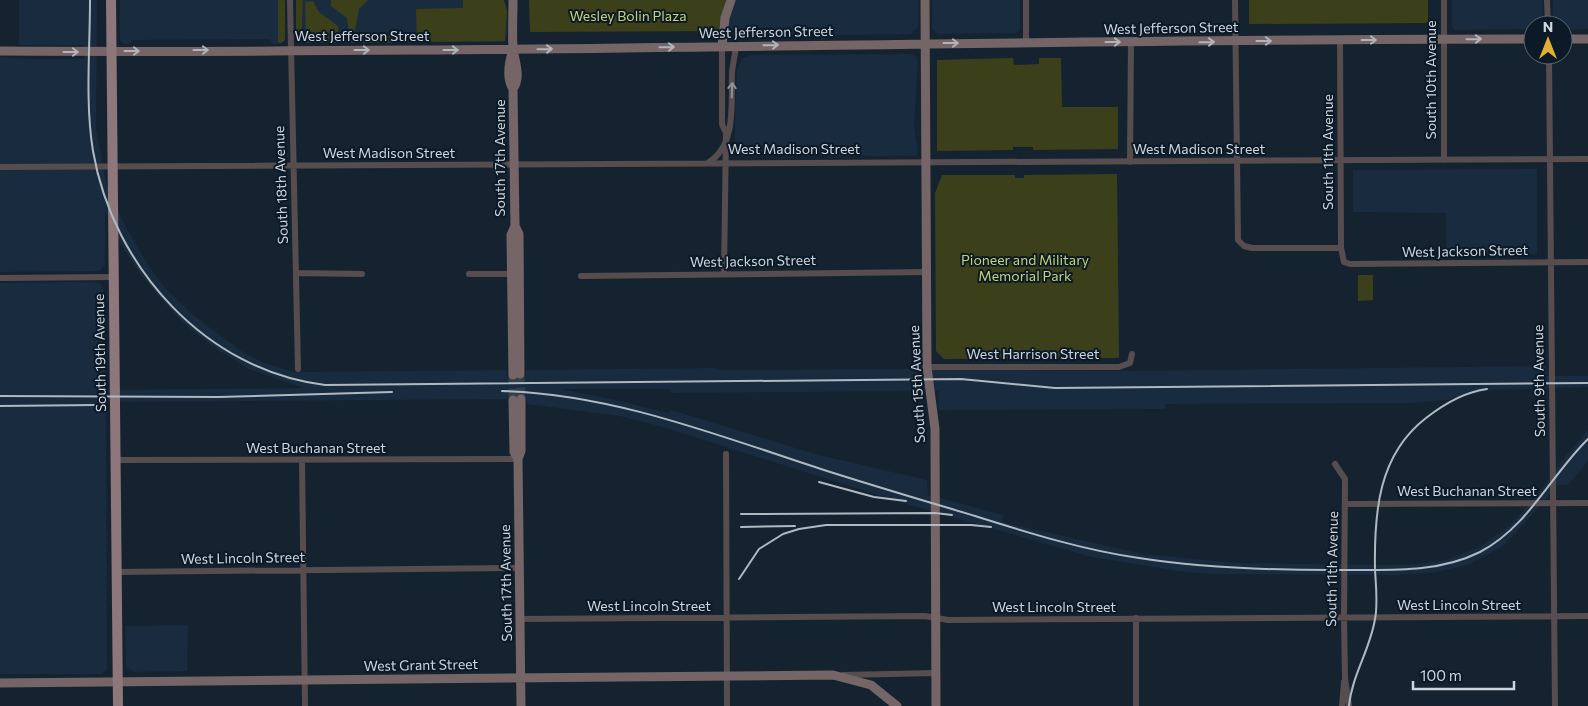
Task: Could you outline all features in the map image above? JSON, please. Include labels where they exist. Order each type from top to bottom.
[{"type":"main road","name":"South 19th Avenue","points":[[111,0],[115,572],[118,706]]},
{"type":"main road","name":"South 17th Avenue","points":[[513,0],[513,50],[510,61],[510,83],[514,89],[515,226],[511,235],[515,274],[517,374]]},
{"type":"main road","points":[[722,46],[725,18],[731,0]]},
{"type":"main road","name":"South 15th Avenue","points":[[925,0],[927,367],[934,429],[936,706]]},
{"type":"main road","points":[[1573,39],[1588,38]]},
{"type":"main road","name":"West Jefferson Street","points":[[0,51],[513,50],[926,43],[1523,39]]},
{"type":"main road","name":"South 17th Avenue","points":[[517,399],[514,452],[518,459],[521,706]]},
{"type":"main road","name":"West Grant Street","points":[[0,683],[521,677],[843,676],[871,685],[896,706]]},
{"type":"street","name":"South 18th Avenue","points":[[290,0],[298,369]]},
{"type":"street","points":[[1026,0],[1026,43]]},
{"type":"street","points":[[1235,0],[1237,235],[1242,245],[1252,248],[1341,248]]},
{"type":"street","name":"South 10th Avenue","points":[[1444,0],[1444,160]]},
{"type":"street","points":[[1547,0],[1548,15]]},
{"type":"street","name":"South 11th Avenue","points":[[1340,41],[1341,248],[1344,262]]},
{"type":"street","points":[[1130,162],[1131,42]]},
{"type":"street","points":[[722,46],[722,124],[726,133],[724,273]]},
{"type":"street","points":[[708,162],[721,151],[731,123],[732,70],[736,46]]},
{"type":"street","name":"South 9th Avenue","points":[[1549,65],[1555,706]]},
{"type":"street","name":"West Madison Street","points":[[0,167],[678,164],[708,162],[1341,162],[1588,159]]},
{"type":"street","name":"West Jackson Street","points":[[1344,262],[1392,264],[1588,262]]},
{"type":"street","name":"West Jackson Street","points":[[581,276],[927,272]]},
{"type":"street","points":[[296,273],[362,274]]},
{"type":"street","points":[[469,274],[515,274]]},
{"type":"street","points":[[0,278],[113,277]]},
{"type":"street","name":"West Harrison Street","points":[[927,367],[1119,367],[1130,363],[1132,354]]},
{"type":"street","points":[[726,454],[727,706]]},
{"type":"street","name":"West Buchanan Street","points":[[115,460],[518,459]]},
{"type":"street","points":[[302,461],[305,706]]},
{"type":"street","name":"South 11th Avenue","points":[[1335,464],[1344,479],[1346,504],[1344,618],[1345,678],[1348,706]]},
{"type":"street","name":"West Buchanan Street","points":[[1346,504],[1588,503]]},
{"type":"street","name":"West Lincoln Street","points":[[115,572],[520,568]]},
{"type":"street","name":"West Lincoln Street","points":[[520,619],[925,616],[948,620],[1588,616]]},
{"type":"street","points":[[1136,618],[1136,706]]},
{"type":"street","name":"West Grant Street","points":[[843,676],[936,673]]},
{"type":"street","name":"South 11th Avenue","points":[[1342,706],[1345,678]]},
{"type":"shaded area","points":[[19,0],[97,0],[96,129],[107,186],[123,222],[150,268],[166,289],[193,315],[241,351],[262,362],[293,372],[506,370],[506,376],[526,376],[526,370],[715,368],[722,370],[1120,371],[1546,366],[1547,376],[1588,376],[1588,387],[1492,390],[1445,400],[1410,403],[1165,404],[1166,409],[939,410],[938,391],[671,393],[670,389],[561,389],[669,413],[671,410],[819,455],[927,480],[928,495],[1003,515],[1002,521],[1010,524],[1142,554],[1238,563],[1387,565],[1447,560],[1481,546],[1509,526],[1534,499],[1588,430],[1588,461],[1568,485],[1558,485],[1501,547],[1468,565],[1436,572],[1394,575],[1211,574],[1178,571],[1092,557],[900,502],[663,427],[620,416],[527,404],[527,399],[106,402],[107,670],[101,674],[0,674],[0,283],[97,282],[103,286],[106,390],[304,388],[249,369],[215,348],[182,322],[141,275],[120,243],[105,211],[105,265],[99,271],[0,272],[0,57],[84,59],[84,45],[19,45]]},
{"type":"shaded area","points":[[120,0],[285,0],[285,40],[280,44],[272,44],[270,39],[132,40],[130,44],[124,44],[120,40]]},
{"type":"shaded area","points":[[296,0],[504,0],[507,11],[507,35],[503,42],[299,43],[296,39]]},
{"type":"shaded area","points":[[735,0],[918,0],[918,27],[911,34],[735,36],[729,33],[727,25]]},
{"type":"shaded area","points":[[932,0],[1020,0],[1020,30],[1016,33],[938,34],[932,29]]},
{"type":"shaded area","points":[[1452,0],[1542,0],[1542,15],[1523,15],[1523,29],[1455,30],[1452,27]]},
{"type":"shaded area","points":[[1553,0],[1588,0],[1588,29],[1573,30],[1573,15],[1553,15]]},
{"type":"shaded area","points":[[911,54],[917,57],[918,61],[914,126],[918,151],[916,156],[736,156],[734,153],[737,70],[742,58],[751,55]]},
{"type":"shaded area","points":[[1537,169],[1537,254],[1446,256],[1446,213],[1353,212],[1353,170]]},
{"type":"shaded area","points":[[188,625],[187,671],[134,672],[126,667],[125,626]]},
{"type":"green space","points":[[278,0],[285,0],[285,40],[281,43],[278,42]]},
{"type":"green space","points":[[296,0],[303,0],[301,43],[296,39]]},
{"type":"green space","points":[[331,0],[368,0],[359,9],[355,31],[349,31],[347,18],[331,6]]},
{"type":"green space","points":[[463,0],[504,0],[507,11],[505,41],[417,42],[416,9],[463,8]]},
{"type":"green space","name":"Wesley Bolin Plaza","points":[[529,0],[726,0],[718,31],[530,32]]},
{"type":"green space","points":[[1249,0],[1428,0],[1428,23],[1249,24]]},
{"type":"green space","points":[[313,1],[319,12],[338,26],[339,36],[336,43],[306,43],[305,2]]},
{"type":"green space","points":[[347,36],[397,36],[397,40],[392,43],[351,43]]},
{"type":"green space","points":[[1013,58],[1014,65],[1039,64],[1039,58],[1061,58],[1062,107],[1118,107],[1118,149],[1033,150],[1033,147],[1013,147],[1013,150],[937,151],[937,60]]},
{"type":"green space","name":"Pioneer and Military Memorial Park","points":[[1117,174],[1119,358],[944,359],[936,351],[935,193],[942,175],[1015,175],[1015,178],[1024,178],[1024,175]]},
{"type":"green space","points":[[1358,275],[1373,275],[1373,300],[1358,301]]},
{"type":"tunnel","points":[[520,374],[521,399]]},
{"type":"tunnel","points":[[513,375],[513,400]]},
{"type":"railway","points":[[90,0],[89,114],[93,151],[104,194],[121,235],[144,273],[172,307],[205,336],[242,359],[282,376],[325,385],[961,379],[1055,388],[1588,383]]},
{"type":"railway","points":[[1349,706],[1354,684],[1375,619],[1377,601],[1375,570],[1376,527],[1382,486],[1389,467],[1398,449],[1410,433],[1426,418],[1455,399],[1487,389]]},
{"type":"railway","points":[[502,391],[544,394],[585,400],[666,419],[862,482],[1077,546],[1118,555],[1163,561],[1259,569],[1388,570],[1426,568],[1462,559],[1480,552],[1512,529],[1526,515],[1562,468],[1588,439]]},
{"type":"railway","points":[[0,396],[218,397],[392,392]]},
{"type":"railway","points":[[0,406],[96,405]]},
{"type":"railway","points":[[819,482],[874,497],[906,501]]},
{"type":"railway","points":[[741,514],[935,513],[952,515]]},
{"type":"railway","points":[[739,579],[759,549],[783,534],[799,529],[826,525],[971,525],[991,527]]},
{"type":"railway","points":[[741,527],[795,526]]}]
